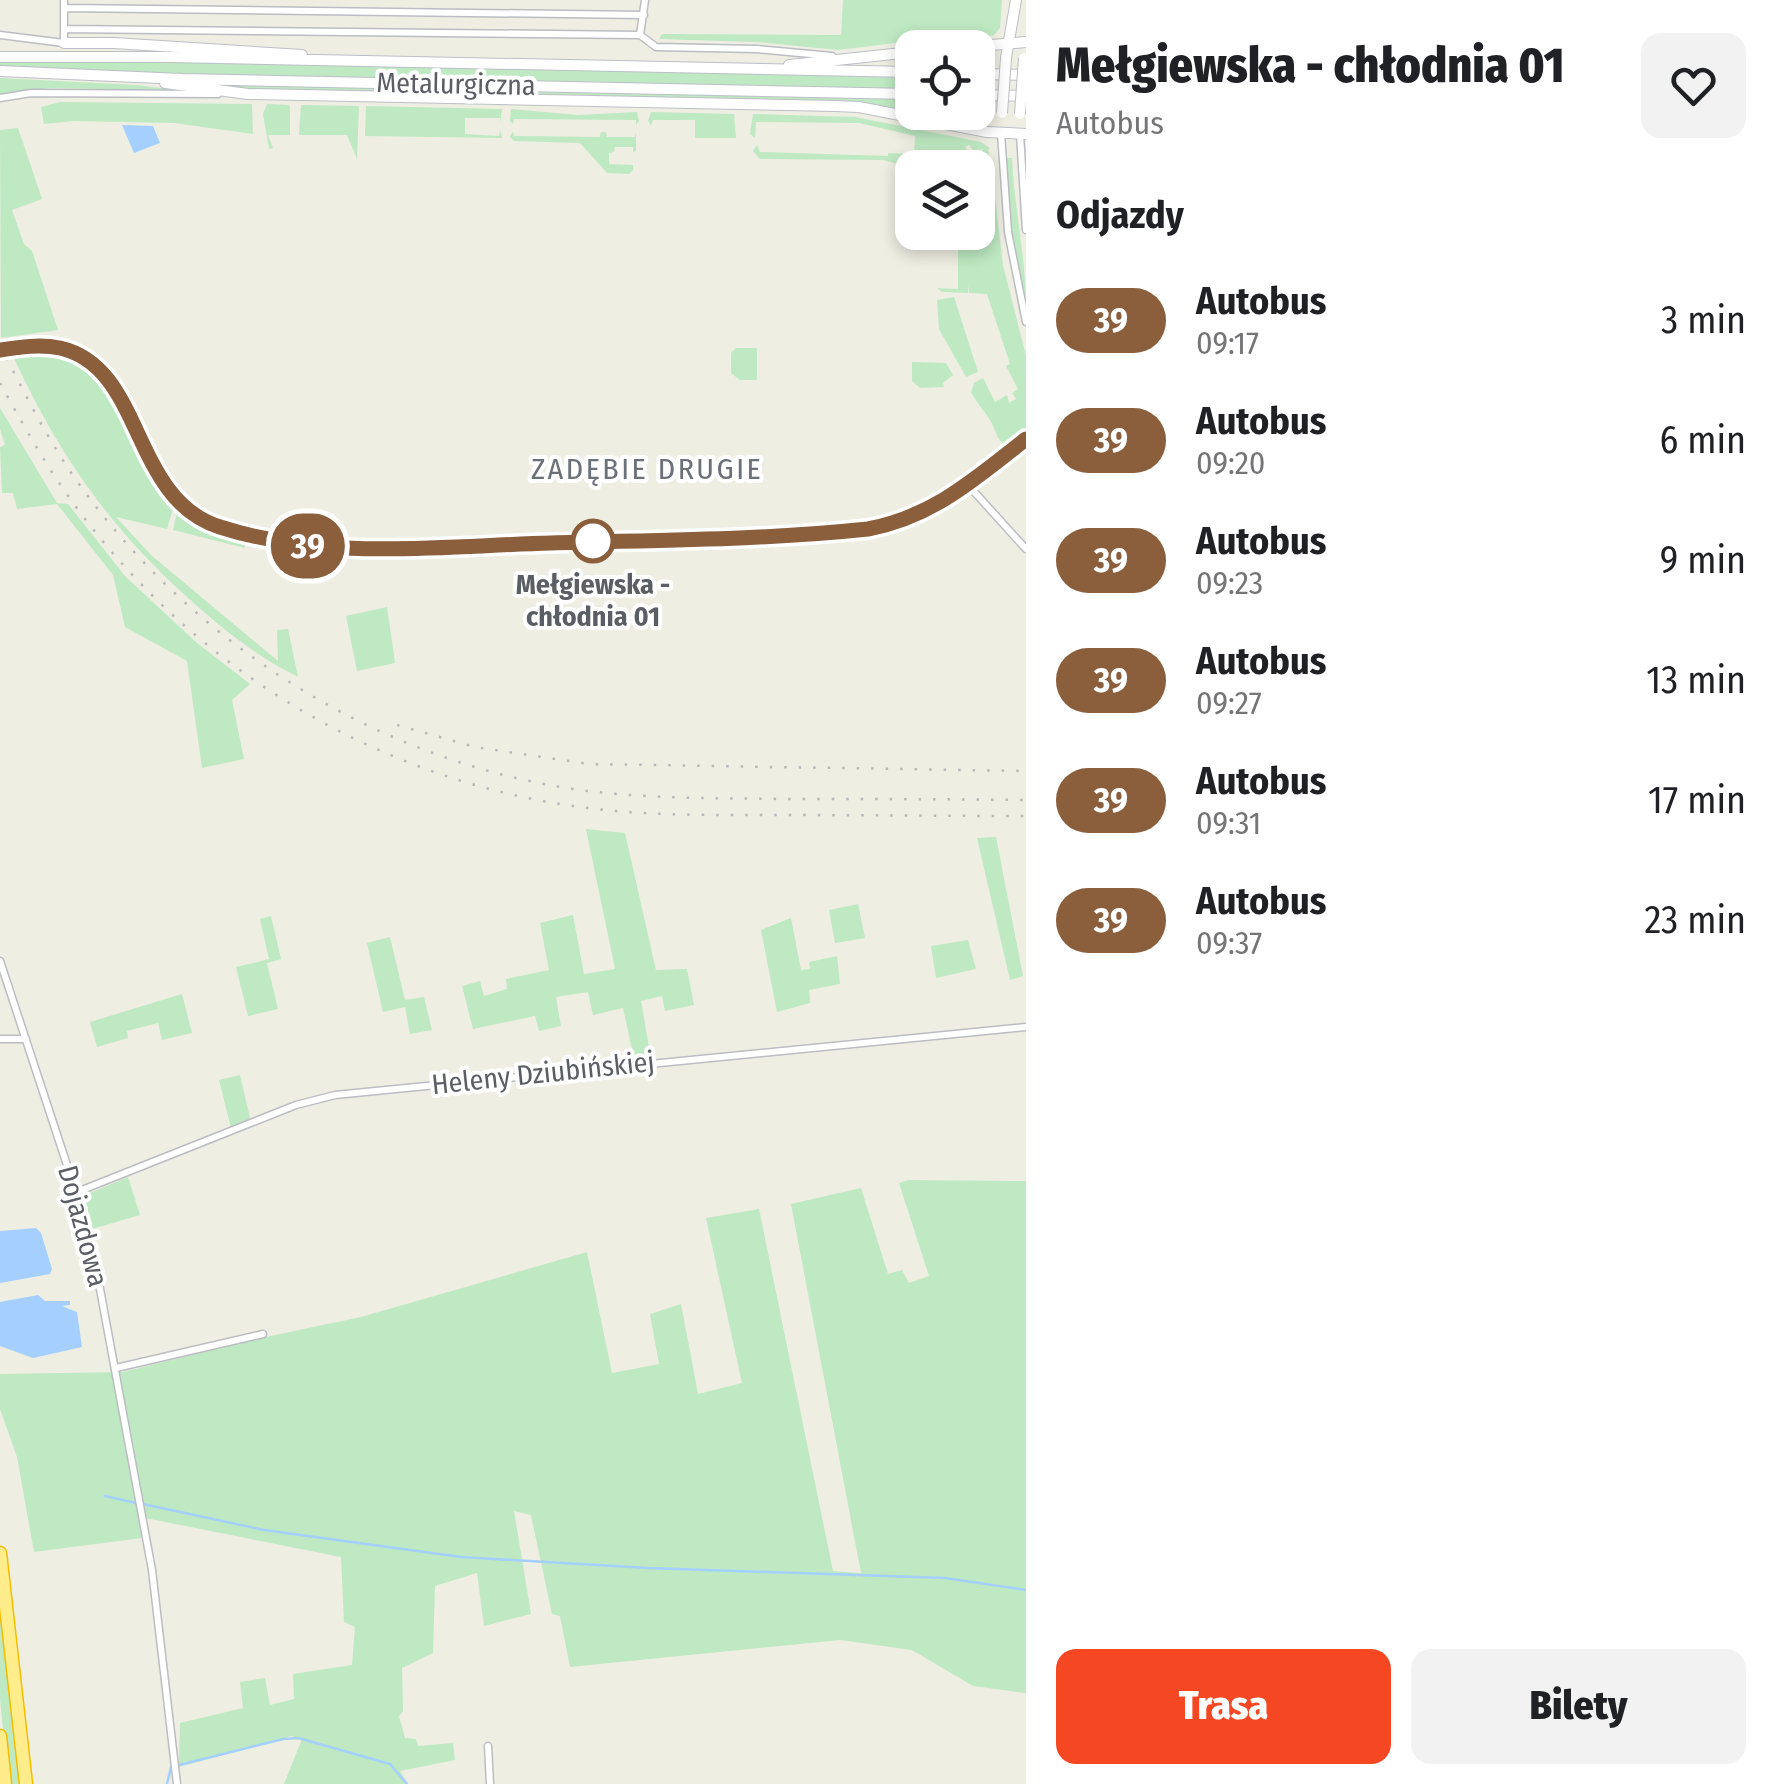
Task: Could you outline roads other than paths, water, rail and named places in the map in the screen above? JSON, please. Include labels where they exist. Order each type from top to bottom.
[{"type":"highway","points":[[0,1554],[26,1784]]},
{"type":"highway","points":[[0,1736],[6,1784]]},
{"type":"main road","points":[[1002,133],[1006,58],[1016,0]]},
{"type":"main road","points":[[64,44],[286,52],[333,60]]},
{"type":"main road","points":[[132,77],[248,94],[835,106],[1023,134],[1020,114],[1026,44],[995,44]]},
{"type":"main road","points":[[758,69],[895,54]]},
{"type":"main road","name":"Metalurgiczna","points":[[0,57],[895,72]]},
{"type":"main road","name":"Metalurgiczna","points":[[0,71],[895,94]]},
{"type":"main road","points":[[995,74],[1026,75]]},
{"type":"main road","points":[[995,95],[1026,96]]},
{"type":"street","points":[[640,35],[645,0]]},
{"type":"street","points":[[0,35],[64,44],[64,4],[644,15]]},
{"type":"street","name":"Metalurgiczna","points":[[64,29],[640,35],[656,48],[860,58]]},
{"type":"street","points":[[0,98],[31,93],[248,94]]},
{"type":"street","points":[[1002,133],[1008,232],[1026,322]]},
{"type":"street","points":[[1023,134],[1026,230]]},
{"type":"street","points":[[0,350],[50,346],[81,356],[111,384],[155,472],[185,510],[222,528],[312,547],[848,531],[910,518],[936,506],[1026,439]]},
{"type":"street","points":[[968,485],[1026,549]]},
{"type":"street","name":"Dojazdowa","points":[[0,961],[90,1236],[157,1604],[177,1784]]},
{"type":"street","name":"Heleny Dziubińskiej","points":[[77,1192],[300,1104],[336,1095],[1026,1027]]},
{"type":"street","points":[[0,1039],[26,1039]]},
{"type":"street","points":[[116,1368],[263,1334]]},
{"type":"street","points":[[488,1746],[490,1784]]},
{"type":"water","points":[[122,125],[153,126],[160,143],[134,153]]},
{"type":"water","points":[[36,1228],[52,1269],[50,1274],[0,1283],[0,1231]]},
{"type":"water","points":[[38,1295],[45,1301],[70,1301],[70,1305],[62,1306],[77,1312],[82,1347],[33,1358],[0,1346],[0,1302]]},
{"type":"waterway","points":[[105,1496],[136,1503]]},
{"type":"waterway","points":[[143,1504],[264,1530],[461,1557],[945,1578],[1026,1590]]},
{"type":"waterway","points":[[167,1784],[171,1767],[298,1738],[390,1764],[407,1784]]},
{"type":"railway","points":[[0,345],[63,461],[121,537],[174,592],[232,642],[295,686],[362,723],[432,753],[505,775],[580,790],[708,798],[1026,800]]},
{"type":"railway","points":[[0,383],[64,490],[137,580],[190,631],[248,676],[310,716],[376,749],[444,775],[515,795],[611,811],[1026,816]]},
{"type":"railway","points":[[397,725],[475,747],[589,764],[1026,771]]},
{"type":"place","name":"Mełgiewska - chłodnia 01","points":[[593,541]]},
{"type":"district","name":"ZADĘBIE DRUGIE","points":[[647,469]]}]
